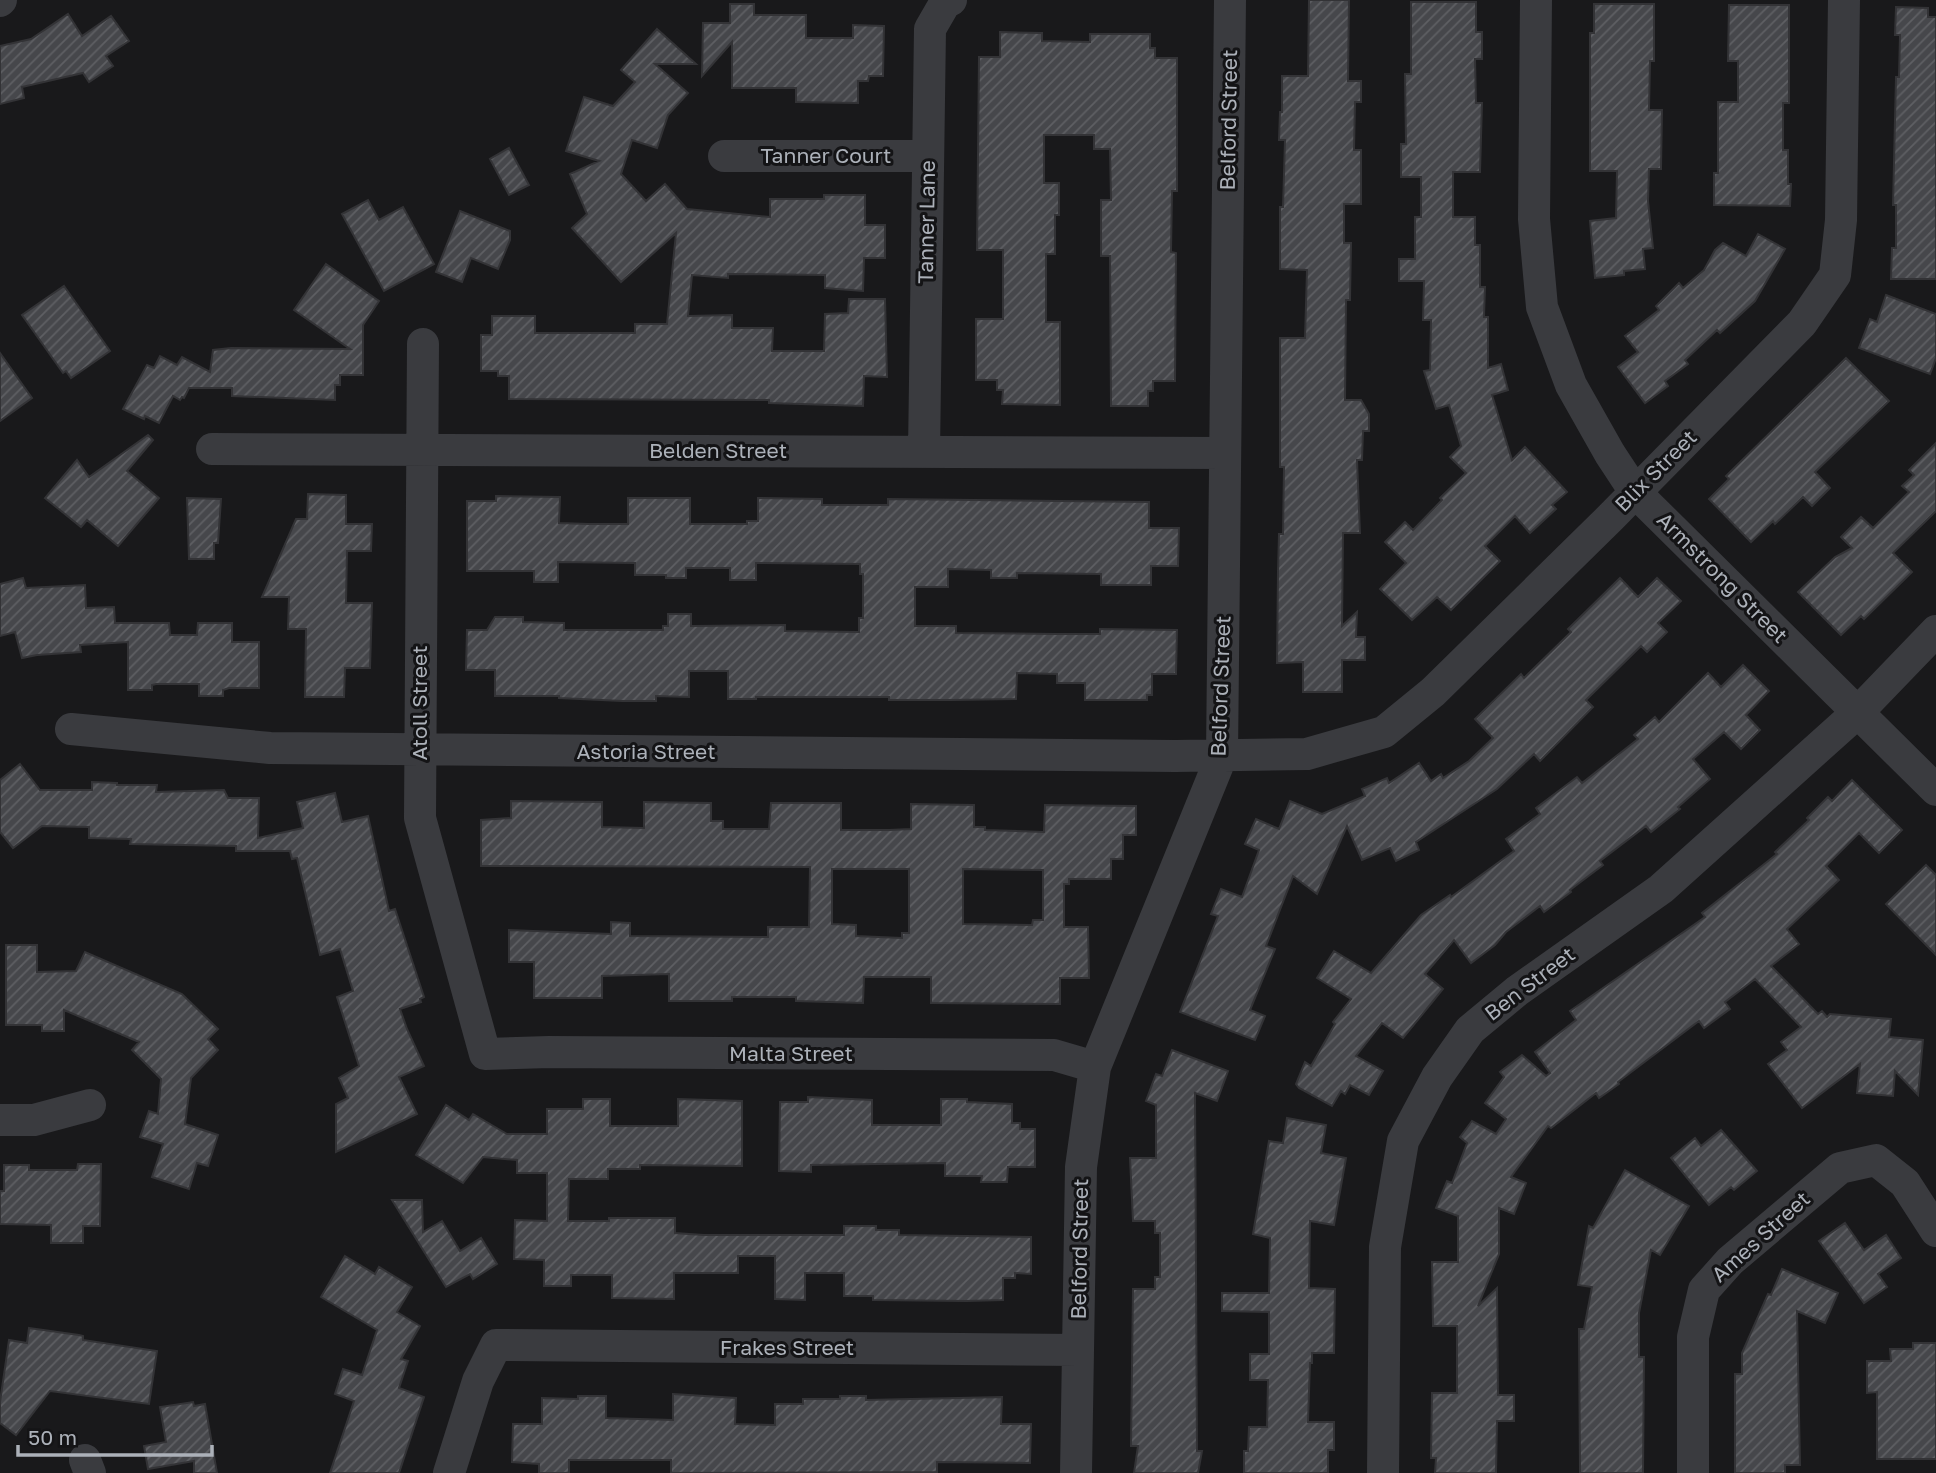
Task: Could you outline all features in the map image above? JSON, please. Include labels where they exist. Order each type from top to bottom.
[{"type":"street","name":"Tanner Lane","points":[[925,452],[930,29],[945,3],[951,0]]},
{"type":"street","name":"Belford Street","points":[[1076,1473],[1081,1167],[1095,1068],[1222,755],[1230,0]]},
{"type":"street","name":"Armstrong Street","points":[[1536,0],[1534,219],[1542,307],[1571,385],[1634,492],[1936,790]]},
{"type":"street","name":"Blix Street","points":[[1222,755],[1307,754],[1384,732],[1433,692],[1802,323],[1835,275],[1841,220],[1844,0]]},
{"type":"street","name":"Tanner Court","points":[[724,156],[928,156]]},
{"type":"street","name":"Atoll Street","points":[[422,344],[420,818],[485,1054]]},
{"type":"street","name":"Belden Street","points":[[212,449],[1225,453]]},
{"type":"street","name":"Ben Street","points":[[1382,1473],[1385,1247],[1403,1141],[1437,1076],[1470,1030],[1517,991],[1661,889],[1858,712],[1936,631]]},
{"type":"street","name":"Astoria Street","points":[[71,729],[270,748],[1222,755]]},
{"type":"street","name":"Malta Street","points":[[485,1054],[549,1052],[1054,1055],[1095,1068]]},
{"type":"street","points":[[0,1120],[34,1120],[90,1105]]},
{"type":"street","name":"Ames Street","points":[[1693,1473],[1693,1337],[1703,1290],[1730,1261],[1840,1168],[1876,1160],[1905,1183],[1936,1231]]},
{"type":"street","name":"Frakes Street","points":[[449,1473],[478,1381],[496,1345],[1078,1350]]},
{"type":"building","points":[[1309,0],[1349,0],[1348,81],[1361,81],[1361,102],[1355,102],[1354,150],[1361,150],[1361,204],[1344,204],[1344,243],[1351,243],[1350,300],[1346,300],[1345,400],[1361,400],[1369,414],[1369,431],[1363,431],[1362,460],[1357,460],[1360,533],[1343,533],[1342,626],[1357,612],[1356,637],[1365,637],[1365,660],[1342,660],[1342,692],[1303,692],[1303,662],[1277,663],[1279,534],[1283,534],[1284,467],[1280,467],[1280,338],[1305,338],[1307,270],[1280,269],[1280,207],[1283,207],[1285,140],[1279,140],[1280,112],[1282,76],[1308,76]]},
{"type":"building","points":[[1411,2],[1476,2],[1476,32],[1482,32],[1482,59],[1475,59],[1476,103],[1482,103],[1480,172],[1453,172],[1453,217],[1475,217],[1475,245],[1480,245],[1480,287],[1485,287],[1484,317],[1488,317],[1488,368],[1501,364],[1508,390],[1492,395],[1512,460],[1525,447],[1567,492],[1552,505],[1556,509],[1530,533],[1515,516],[1485,546],[1500,561],[1451,610],[1437,597],[1412,620],[1380,589],[1406,563],[1385,542],[1405,522],[1413,530],[1466,473],[1450,457],[1461,446],[1449,405],[1436,409],[1424,371],[1430,370],[1431,320],[1423,320],[1424,281],[1399,281],[1399,259],[1415,259],[1415,217],[1421,217],[1421,177],[1401,177],[1401,144],[1406,144],[1405,74],[1411,74]]},
{"type":"building","points":[[730,4],[754,4],[754,15],[806,15],[806,38],[853,38],[853,25],[884,26],[883,76],[869,76],[868,81],[858,81],[858,103],[796,102],[796,88],[732,88],[732,42],[702,76],[703,23],[730,23]]},
{"type":"building","points":[[1594,4],[1654,4],[1654,61],[1650,61],[1649,110],[1662,110],[1661,169],[1649,169],[1648,201],[1653,248],[1643,249],[1645,269],[1624,271],[1624,275],[1595,278],[1590,221],[1616,218],[1617,171],[1590,171],[1590,33],[1594,33]]},
{"type":"building","points":[[1729,5],[1789,5],[1789,103],[1783,103],[1783,150],[1788,150],[1790,206],[1714,205],[1714,173],[1718,173],[1718,102],[1738,102],[1738,61],[1728,61]]},
{"type":"building","points":[[1896,7],[1928,8],[1928,17],[1936,17],[1936,279],[1891,279],[1892,248],[1896,248],[1896,205],[1893,205],[1896,77],[1899,77],[1900,35],[1895,35]]},
{"type":"building","points":[[68,14],[82,36],[111,16],[129,41],[106,56],[113,66],[89,82],[83,73],[22,87],[24,98],[0,104],[0,46],[31,39]]},
{"type":"building","points":[[657,29],[696,64],[655,64],[688,93],[668,115],[657,148],[632,140],[621,174],[646,201],[665,184],[687,209],[770,217],[770,199],[824,199],[824,195],[865,195],[865,225],[885,225],[885,258],[864,258],[863,291],[825,288],[825,275],[728,274],[728,278],[692,275],[688,316],[732,315],[732,328],[773,328],[772,351],[824,351],[825,314],[848,313],[849,299],[885,299],[887,377],[864,376],[863,406],[769,403],[769,400],[509,399],[509,376],[498,376],[498,371],[481,371],[481,335],[492,335],[492,316],[535,316],[535,333],[635,333],[635,324],[667,324],[676,233],[621,282],[572,228],[587,214],[570,174],[599,161],[566,151],[584,97],[613,106],[635,82],[621,70]]},
{"type":"building","points":[[1000,32],[1042,33],[1042,41],[1090,42],[1090,34],[1150,34],[1150,48],[1155,48],[1155,58],[1177,58],[1177,191],[1172,191],[1171,252],[1176,253],[1175,381],[1153,381],[1153,391],[1148,391],[1148,406],[1111,406],[1110,256],[1101,256],[1101,200],[1111,200],[1110,149],[1094,149],[1094,135],[1044,135],[1044,183],[1059,183],[1059,215],[1055,215],[1055,254],[1046,254],[1046,322],[1060,322],[1060,405],[1002,404],[1003,390],[997,390],[997,380],[976,380],[976,319],[1003,319],[1003,250],[977,250],[979,57],[1000,57]]},
{"type":"building","points":[[509,148],[529,185],[509,195],[490,159]]},
{"type":"building","points":[[368,200],[379,220],[403,207],[434,264],[384,291],[342,214]]},
{"type":"building","points":[[460,211],[510,231],[510,240],[498,269],[471,258],[462,282],[436,272]]},
{"type":"building","points":[[1758,234],[1785,249],[1755,301],[1720,333],[1717,330],[1685,360],[1688,364],[1665,381],[1668,386],[1645,403],[1618,367],[1638,352],[1625,336],[1659,310],[1656,306],[1679,283],[1683,288],[1704,270],[1715,250],[1723,243],[1746,256]]},
{"type":"building","points":[[326,264],[379,301],[363,325],[363,375],[340,375],[340,385],[335,385],[335,400],[232,396],[232,388],[189,388],[180,400],[173,396],[159,423],[123,409],[147,365],[154,368],[160,356],[177,365],[182,357],[210,372],[213,350],[350,349],[294,310]]},
{"type":"building","points":[[64,286],[110,351],[71,378],[66,371],[63,373],[22,315]]},
{"type":"building","points":[[1886,295],[1936,314],[1936,358],[1930,374],[1859,348],[1870,319],[1877,322]]},
{"type":"building","points":[[0,353],[32,398],[0,421]]},
{"type":"building","points":[[1846,358],[1889,401],[1815,472],[1830,488],[1812,506],[1803,497],[1751,542],[1709,499],[1729,479],[1726,476]]},
{"type":"building","points":[[148,435],[153,440],[127,471],[159,498],[118,546],[87,520],[81,527],[45,498],[77,460],[89,477]]},
{"type":"building","points":[[1936,443],[1936,511],[1893,553],[1912,572],[1864,619],[1861,616],[1841,635],[1798,592],[1835,557],[1852,548],[1841,537],[1861,517],[1873,528],[1909,492],[1902,486],[1914,475],[1909,470]]},
{"type":"building","points":[[308,494],[346,495],[346,524],[372,524],[371,551],[347,551],[346,603],[372,603],[370,668],[345,668],[344,697],[305,697],[306,629],[288,629],[289,597],[262,597],[296,519],[307,519]]},
{"type":"building","points":[[496,496],[560,497],[559,523],[589,524],[628,524],[628,498],[690,498],[690,524],[747,524],[747,521],[758,521],[758,498],[822,499],[822,505],[888,505],[888,499],[1149,502],[1149,528],[1179,528],[1178,566],[1151,566],[1151,585],[1101,585],[1101,574],[1017,573],[1017,578],[991,578],[991,570],[948,569],[948,587],[915,587],[915,626],[956,626],[956,633],[1100,634],[1100,629],[1177,630],[1176,674],[1152,674],[1152,695],[1147,695],[1147,700],[1085,700],[1085,683],[1057,683],[1057,674],[1017,673],[1016,699],[728,699],[728,671],[689,671],[689,697],[656,696],[656,701],[495,696],[495,670],[466,670],[467,630],[487,630],[495,617],[523,617],[523,622],[564,623],[564,630],[663,630],[663,626],[668,626],[668,614],[691,614],[691,626],[785,625],[785,631],[859,632],[859,618],[863,618],[863,574],[860,574],[860,564],[756,563],[756,580],[730,580],[730,568],[686,568],[686,578],[635,575],[635,563],[558,562],[558,582],[534,582],[534,571],[467,571],[467,501],[496,501]]},
{"type":"building","points":[[187,498],[221,499],[218,543],[214,543],[214,559],[189,559]]},
{"type":"building","points":[[23,578],[26,588],[85,585],[86,608],[114,607],[115,623],[169,623],[170,635],[197,635],[198,623],[232,623],[232,642],[259,642],[259,688],[229,688],[223,690],[223,696],[199,696],[199,684],[156,684],[152,685],[152,690],[128,690],[128,642],[80,645],[81,652],[22,658],[15,632],[0,636],[0,584]]},
{"type":"building","points":[[1620,578],[1638,597],[1657,578],[1681,601],[1658,623],[1667,632],[1647,652],[1641,646],[1586,700],[1593,707],[1540,761],[1534,754],[1497,789],[1416,842],[1419,850],[1396,861],[1390,848],[1362,860],[1347,826],[1317,894],[1293,876],[1266,946],[1275,949],[1250,1010],[1265,1016],[1255,1040],[1180,1012],[1218,916],[1211,914],[1221,889],[1242,897],[1259,850],[1245,844],[1256,819],[1279,829],[1290,801],[1322,814],[1365,796],[1362,789],[1387,778],[1389,783],[1419,763],[1431,781],[1441,774],[1443,778],[1469,761],[1493,738],[1475,719],[1521,674],[1524,678],[1571,632],[1568,629]]},
{"type":"building","points":[[1743,665],[1769,691],[1746,715],[1760,730],[1741,749],[1724,732],[1693,759],[1710,779],[1678,807],[1680,809],[1651,832],[1646,826],[1600,861],[1603,865],[1570,890],[1571,892],[1544,912],[1540,906],[1471,963],[1454,940],[1425,974],[1443,989],[1403,1038],[1382,1023],[1356,1056],[1383,1071],[1369,1095],[1350,1085],[1345,1094],[1341,1091],[1332,1106],[1299,1088],[1296,1084],[1305,1062],[1311,1066],[1335,1024],[1333,1022],[1351,999],[1317,978],[1334,951],[1371,973],[1421,915],[1450,895],[1451,897],[1514,851],[1506,839],[1540,814],[1536,808],[1577,777],[1582,783],[1638,739],[1634,735],[1655,717],[1659,722],[1708,673],[1721,687]]},
{"type":"building","points":[[20,764],[40,790],[92,790],[92,782],[157,785],[156,792],[224,790],[228,798],[259,798],[258,838],[303,828],[297,802],[335,793],[342,822],[368,816],[389,911],[395,909],[424,997],[420,999],[421,1002],[400,1009],[424,1066],[399,1077],[417,1114],[336,1152],[336,1104],[348,1098],[339,1078],[359,1066],[337,997],[353,991],[340,949],[320,955],[297,858],[292,859],[290,851],[236,851],[236,846],[130,844],[131,839],[89,838],[89,827],[42,826],[13,848],[0,832],[0,780]]},
{"type":"building","points":[[1852,780],[1902,830],[1879,853],[1859,833],[1826,866],[1839,880],[1787,929],[1799,944],[1771,966],[1818,1014],[1822,1011],[1827,1017],[1830,1014],[1891,1019],[1889,1037],[1923,1040],[1918,1095],[1895,1071],[1893,1096],[1857,1093],[1860,1064],[1802,1108],[1768,1064],[1787,1050],[1781,1042],[1801,1027],[1755,979],[1725,1002],[1730,1009],[1704,1028],[1699,1021],[1599,1098],[1596,1093],[1551,1128],[1548,1126],[1511,1177],[1526,1183],[1514,1214],[1499,1208],[1499,1254],[1478,1306],[1497,1288],[1498,1395],[1514,1395],[1514,1421],[1497,1421],[1496,1473],[1435,1473],[1436,1458],[1431,1458],[1432,1393],[1457,1393],[1457,1326],[1433,1326],[1432,1262],[1458,1262],[1458,1216],[1436,1208],[1447,1181],[1452,1183],[1467,1143],[1460,1137],[1472,1121],[1496,1134],[1506,1119],[1485,1103],[1504,1077],[1500,1072],[1522,1055],[1546,1076],[1550,1073],[1535,1052],[1576,1020],[1570,1011],[1705,917],[1702,913],[1777,854],[1775,852],[1809,820],[1807,818],[1828,797],[1832,801]]},
{"type":"building","points":[[511,801],[602,802],[602,827],[644,828],[644,802],[711,803],[711,821],[723,821],[723,829],[769,829],[771,803],[841,803],[841,830],[889,830],[911,829],[911,804],[974,805],[974,827],[985,827],[985,830],[1044,832],[1045,805],[1136,806],[1136,835],[1123,835],[1123,859],[1111,859],[1111,879],[1069,879],[1069,884],[1064,884],[1064,927],[1088,927],[1089,978],[1060,978],[1060,1004],[931,1003],[931,977],[864,977],[863,1003],[796,1001],[796,997],[669,1001],[669,974],[602,976],[602,998],[534,998],[534,962],[509,962],[509,930],[611,934],[611,922],[630,923],[630,936],[768,937],[768,927],[809,927],[810,867],[481,866],[481,820],[511,818]],"holes":[[[832,869],[909,869],[909,933],[902,933],[902,938],[856,936],[856,925],[832,924]],[[963,869],[1043,870],[1043,920],[1033,920],[1032,925],[963,924]]]},
{"type":"building","points":[[1926,865],[1936,875],[1936,955],[1886,904]]},
{"type":"building","points":[[6,945],[37,945],[37,972],[76,971],[85,952],[182,994],[218,1029],[208,1039],[218,1050],[191,1078],[185,1124],[218,1135],[208,1166],[197,1163],[189,1189],[152,1177],[163,1144],[140,1137],[149,1111],[158,1114],[161,1079],[132,1050],[139,1042],[64,1010],[64,1031],[42,1031],[42,1025],[6,1025]]},
{"type":"building","points":[[1172,1050],[1228,1071],[1217,1101],[1195,1093],[1197,1451],[1202,1451],[1198,1473],[1134,1473],[1138,1446],[1131,1446],[1133,1289],[1155,1289],[1155,1277],[1160,1277],[1160,1233],[1155,1233],[1155,1221],[1133,1221],[1130,1158],[1156,1158],[1156,1105],[1146,1101],[1156,1074],[1162,1076]]},
{"type":"building","points":[[808,1097],[872,1100],[872,1125],[941,1125],[941,1099],[1012,1104],[1012,1123],[1020,1123],[1020,1129],[1035,1129],[1035,1167],[1008,1167],[1007,1182],[981,1182],[982,1176],[945,1176],[945,1163],[811,1165],[811,1172],[779,1171],[780,1102],[808,1102]]},
{"type":"building","points":[[583,1099],[610,1099],[610,1126],[678,1126],[678,1099],[742,1101],[742,1166],[640,1165],[640,1169],[608,1169],[608,1179],[569,1179],[568,1221],[675,1218],[675,1233],[704,1235],[844,1235],[844,1226],[876,1226],[876,1230],[899,1230],[899,1235],[1031,1237],[1031,1274],[1015,1273],[1015,1278],[1003,1278],[1003,1300],[966,1301],[873,1300],[873,1296],[844,1296],[844,1273],[805,1273],[805,1300],[775,1299],[775,1256],[738,1256],[738,1273],[674,1273],[674,1299],[612,1298],[612,1275],[571,1275],[571,1286],[544,1286],[544,1260],[514,1259],[515,1220],[547,1221],[547,1173],[517,1173],[517,1160],[483,1157],[463,1183],[416,1155],[446,1105],[469,1120],[473,1114],[507,1134],[547,1134],[547,1109],[583,1109]]},
{"type":"building","points":[[1287,1118],[1326,1125],[1321,1153],[1346,1158],[1334,1225],[1310,1221],[1309,1288],[1335,1289],[1334,1353],[1312,1353],[1308,1422],[1334,1422],[1334,1450],[1328,1450],[1328,1473],[1244,1473],[1244,1451],[1248,1451],[1249,1427],[1267,1427],[1268,1380],[1250,1380],[1250,1354],[1269,1354],[1269,1312],[1222,1311],[1222,1293],[1269,1293],[1270,1238],[1253,1234],[1269,1141],[1283,1143]]},
{"type":"building","points":[[1721,1130],[1757,1171],[1734,1190],[1731,1187],[1709,1205],[1671,1158],[1695,1138],[1701,1146]]},
{"type":"building","points":[[78,1164],[101,1164],[100,1226],[83,1226],[83,1243],[51,1243],[51,1225],[0,1224],[0,1191],[4,1191],[4,1165],[29,1165],[29,1170],[77,1170]]},
{"type":"building","points":[[1625,1170],[1689,1206],[1660,1255],[1651,1250],[1639,1313],[1639,1357],[1644,1357],[1643,1473],[1580,1473],[1579,1329],[1584,1329],[1592,1287],[1578,1285],[1589,1226],[1593,1228]]},
{"type":"building","points":[[392,1200],[422,1200],[423,1232],[442,1221],[460,1251],[481,1238],[497,1264],[473,1279],[470,1274],[446,1287]]},
{"type":"building","points":[[1845,1223],[1864,1250],[1886,1235],[1901,1258],[1878,1274],[1887,1287],[1864,1303],[1819,1241]]},
{"type":"building","points":[[345,1256],[375,1274],[379,1267],[412,1287],[397,1312],[420,1326],[401,1359],[408,1361],[399,1388],[424,1397],[399,1473],[330,1473],[354,1401],[335,1394],[343,1369],[362,1375],[377,1330],[321,1297]]},
{"type":"building","points":[[1782,1269],[1838,1293],[1825,1323],[1797,1311],[1800,1465],[1785,1465],[1785,1473],[1735,1473],[1735,1374],[1742,1374],[1742,1353]]},
{"type":"building","points":[[29,1328],[79,1335],[83,1336],[83,1340],[157,1351],[149,1404],[50,1391],[16,1435],[0,1423],[0,1402],[9,1340],[27,1343]]},
{"type":"building","points":[[1913,1343],[1936,1343],[1936,1459],[1877,1459],[1877,1392],[1867,1393],[1867,1361],[1891,1361],[1890,1349],[1913,1349]]},
{"type":"building","points":[[673,1394],[736,1398],[735,1424],[775,1425],[775,1404],[803,1404],[803,1399],[840,1399],[840,1396],[866,1396],[866,1400],[1002,1397],[1001,1424],[1031,1424],[1030,1463],[937,1462],[937,1472],[671,1473],[671,1460],[569,1460],[569,1473],[539,1473],[539,1464],[512,1462],[513,1424],[542,1424],[542,1398],[578,1399],[578,1396],[606,1396],[606,1418],[673,1420]]},
{"type":"building","points":[[193,1402],[194,1406],[205,1404],[217,1473],[194,1473],[194,1461],[148,1469],[144,1446],[166,1442],[160,1407]]}]
